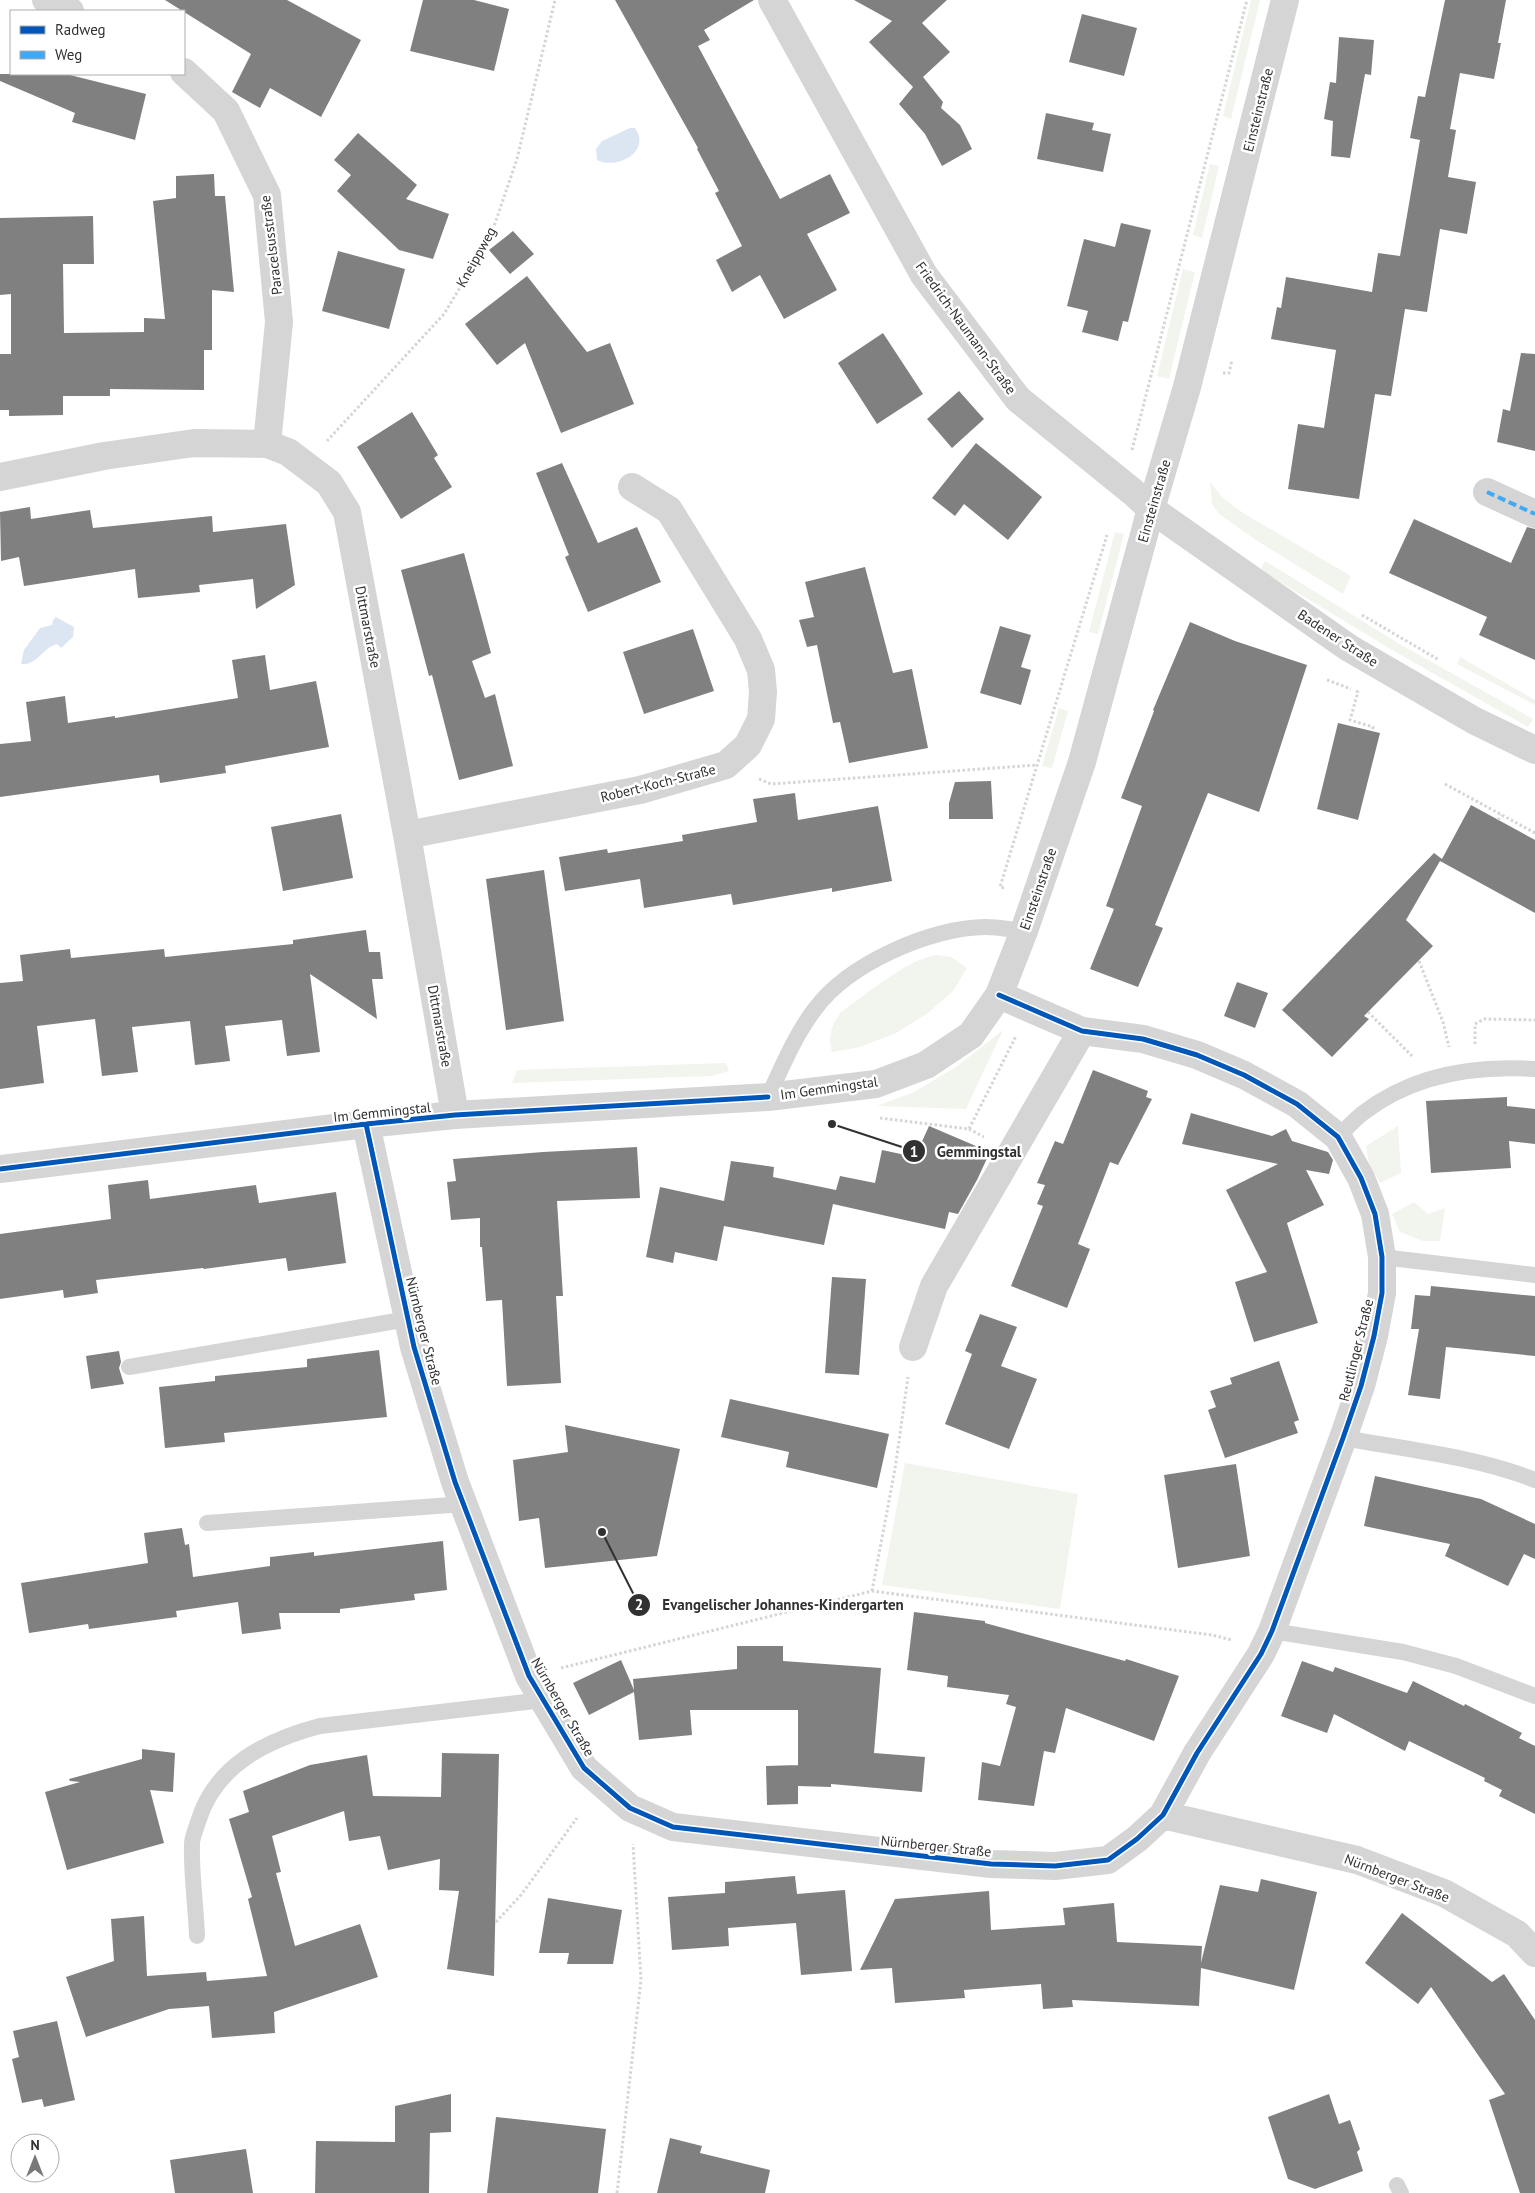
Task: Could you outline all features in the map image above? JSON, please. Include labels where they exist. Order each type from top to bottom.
[{"type":"street","points":[[46,0],[68,10]]},
{"type":"street","name":"Friedrich-Naumann-Straße","points":[[772,0],[924,275],[1018,399],[1151,509]]},
{"type":"street","name":"Einsteinstraße","points":[[999,996],[1024,932],[1084,754],[1192,368],[1286,0]]},
{"type":"street","name":"Paracelsusstraße","points":[[185,73],[226,112],[267,195],[280,322],[267,444]]},
{"type":"street","name":"Dittmarstraße","points":[[0,478],[104,456],[194,443],[267,444],[288,452],[329,483],[347,512],[407,835],[455,1115]]},
{"type":"street","name":"Robert-Koch-Straße","points":[[407,835],[640,790],[726,765],[748,746],[761,718],[763,692],[761,670],[748,639],[669,510],[632,487]]},
{"type":"street","points":[[1487,492],[1535,514]]},
{"type":"street","name":"Badener Straße","points":[[1151,509],[1348,648],[1475,721],[1535,750]]},
{"type":"street","name":"Im Gemmingstal","points":[[0,1169],[366,1124],[455,1115],[768,1096],[876,1084],[926,1065],[971,1035],[999,996]]},
{"type":"street","name":"Reutlinger Straße","points":[[999,996],[1082,1031],[1143,1039],[1198,1055],[1244,1075],[1297,1104],[1338,1137],[1361,1178],[1375,1214],[1382,1257],[1382,1293],[1374,1336],[1361,1386],[1344,1438],[1266,1643],[1197,1753],[1163,1815]]},
{"type":"street","points":[[912,1347],[934,1286],[1082,1031]]},
{"type":"street","name":"Nürnberger Straße","points":[[366,1124],[408,1319],[428,1392],[464,1504],[529,1676],[584,1768],[630,1808],[673,1827],[991,1864],[1055,1866],[1108,1860],[1137,1839],[1163,1815],[1357,1860],[1444,1893],[1517,1934],[1535,1953]]},
{"type":"lane","points":[[768,1096],[801,1030],[816,1007],[841,983],[909,943],[941,933],[986,927],[1024,932]]},
{"type":"lane","points":[[1338,1137],[1365,1112],[1408,1088],[1455,1071],[1499,1067],[1535,1068]]},
{"type":"lane","points":[[1382,1257],[1535,1275]]},
{"type":"lane","name":"Nürnberger Straße","points":[[129,1368],[408,1319]]},
{"type":"lane","points":[[1344,1438],[1455,1458],[1521,1474],[1535,1480]]},
{"type":"lane","points":[[207,1523],[464,1504]]},
{"type":"lane","points":[[1266,1643],[1403,1652],[1456,1666],[1535,1696]]},
{"type":"lane","name":"Nürnberger Straße","points":[[197,1936],[192,1842],[201,1811],[220,1780],[250,1754],[286,1735],[320,1726],[543,1700]]},
{"type":"path","points":[[1327,680],[1358,692],[1350,720],[1373,727],[1372,731]]},
{"type":"path","points":[[726,765],[771,784],[1037,765]]},
{"type":"path","points":[[1445,784],[1535,833]]},
{"type":"path","points":[[1498,820],[1501,815]]},
{"type":"path","points":[[1419,961],[1443,1022],[1455,1071]]},
{"type":"path","points":[[1368,1012],[1415,1058],[1431,1080]]},
{"type":"path","points":[[1476,1069],[1474,1024],[1484,1019],[1535,1020]]},
{"type":"path","points":[[872,1591],[895,1469],[912,1347]]},
{"type":"path","points":[[529,1676],[872,1591],[1212,1636],[1241,1643],[1266,1643]]},
{"type":"path","points":[[617,2193],[641,1980],[630,1808]]},
{"type":"path","points":[[496,1922],[521,1895],[577,1818]]},
{"type":"shaded area","points":[[1251,0],[1260,0],[1231,119],[1223,116]]},
{"type":"shaded area","points":[[630,128],[635,128],[639,137],[639,145],[630,157],[613,163],[597,160],[596,149],[602,141]]},
{"type":"shaded area","points":[[1210,164],[1219,166],[1202,238],[1193,235]]},
{"type":"shaded area","points":[[1183,269],[1195,272],[1169,379],[1157,376]]},
{"type":"shaded area","points":[[1210,482],[1223,498],[1243,513],[1351,576],[1343,594],[1259,542],[1219,514],[1212,504]]},
{"type":"shaded area","points":[[1115,532],[1124,534],[1098,634],[1089,632]]},
{"type":"shaded area","points":[[1265,561],[1398,643],[1533,719],[1528,727],[1392,650],[1260,570]]},
{"type":"shaded area","points":[[56,617],[74,627],[73,637],[61,648],[57,644],[52,646],[35,660],[27,664],[21,664],[24,650],[40,628],[52,625]]},
{"type":"shaded area","points":[[1460,657],[1535,700],[1535,705],[1457,664]]},
{"type":"shaded area","points":[[1059,708],[1068,711],[1052,768],[1042,766]]},
{"type":"shaded area","points":[[936,955],[951,957],[967,968],[954,990],[928,1013],[896,1033],[860,1047],[832,1052],[831,1031],[841,1012],[900,970],[924,958]]},
{"type":"shaded area","points":[[1003,1030],[966,1109],[877,1106],[914,1092],[956,1067]]},
{"type":"shaded area","points":[[726,1063],[729,1071],[712,1076],[512,1083],[517,1070]]},
{"type":"shaded area","points":[[1398,1126],[1401,1173],[1380,1183],[1369,1164],[1366,1146]]},
{"type":"shaded area","points":[[1414,1202],[1428,1214],[1445,1208],[1440,1241],[1423,1241],[1400,1232],[1392,1214]]},
{"type":"shaded area","points":[[905,1463],[1078,1494],[1060,1609],[882,1585]]},
{"type":"building","points":[[165,0],[287,0],[361,40],[321,117],[270,88],[260,108],[232,92],[251,54],[185,13],[185,10],[181,10]]},
{"type":"building","points":[[423,0],[474,0],[509,9],[494,71],[410,51]]},
{"type":"building","points":[[615,0],[754,0],[704,30],[710,40],[698,46],[780,199],[830,174],[850,213],[807,234],[837,290],[784,319],[760,275],[732,292],[716,260],[742,246],[715,193],[719,191],[698,148]]},
{"type":"building","points":[[854,0],[947,0],[922,23],[950,52],[923,77],[943,102],[941,108],[960,125],[972,149],[942,166],[925,134],[899,104],[913,87],[869,42],[892,21]]},
{"type":"building","points":[[1445,0],[1506,0],[1498,43],[1501,43],[1494,79],[1460,73],[1450,129],[1456,130],[1448,177],[1476,182],[1467,234],[1440,229],[1427,312],[1405,309],[1391,396],[1375,394],[1359,499],[1288,489],[1298,424],[1324,428],[1336,350],[1271,339],[1277,307],[1281,308],[1286,277],[1372,292],[1378,253],[1400,256],[1420,140],[1410,138],[1418,96],[1425,97]]},
{"type":"building","points":[[1082,14],[1137,28],[1124,76],[1069,62]]},
{"type":"building","points":[[1339,37],[1374,40],[1371,75],[1365,74],[1350,158],[1331,156],[1333,121],[1324,119],[1330,82],[1336,83]]},
{"type":"building","points":[[0,74],[70,75],[146,94],[135,140],[72,122],[75,113],[0,81]]},
{"type":"building","points":[[1046,113],[1094,123],[1092,130],[1111,134],[1103,172],[1037,159]]},
{"type":"building","points":[[358,133],[417,185],[406,199],[449,214],[433,259],[399,250],[337,191],[351,175],[334,160]]},
{"type":"building","points":[[214,174],[215,196],[225,196],[234,292],[212,290],[212,350],[204,350],[204,390],[110,389],[110,396],[63,396],[63,415],[9,416],[9,410],[0,410],[0,354],[11,354],[11,294],[0,295],[0,218],[93,216],[94,264],[63,264],[64,333],[144,332],[144,318],[165,319],[153,201],[176,198],[176,176]]},
{"type":"building","points":[[1121,223],[1151,230],[1128,322],[1123,321],[1118,341],[1082,332],[1088,311],[1067,306],[1084,239],[1115,247]]},
{"type":"building","points":[[513,231],[534,254],[510,274],[489,250]]},
{"type":"building","points":[[338,251],[405,269],[389,329],[322,311]]},
{"type":"building","points":[[527,276],[587,352],[610,343],[634,404],[561,433],[525,343],[497,365],[465,324]]},
{"type":"building","points":[[883,333],[923,394],[877,424],[838,363]]},
{"type":"building","points":[[1521,353],[1535,354],[1535,451],[1497,442],[1503,409],[1510,411]]},
{"type":"building","points":[[959,391],[984,419],[952,448],[927,419]]},
{"type":"building","points":[[412,412],[438,455],[434,458],[452,487],[401,519],[357,447]]},
{"type":"building","points":[[976,443],[1042,497],[1008,540],[964,504],[955,516],[932,498]]},
{"type":"building","points":[[562,463],[598,543],[637,527],[661,582],[588,612],[565,557],[569,555],[536,473]]},
{"type":"building","points":[[30,507],[31,519],[90,510],[93,528],[212,516],[213,532],[286,524],[295,585],[256,609],[253,579],[199,585],[200,592],[138,598],[135,569],[24,586],[19,557],[1,561],[0,512]]},
{"type":"building","points":[[1414,519],[1511,563],[1527,527],[1535,529],[1535,660],[1479,635],[1487,617],[1389,573]]},
{"type":"building","points":[[464,553],[491,653],[472,661],[485,698],[495,694],[513,766],[459,780],[432,675],[429,676],[401,570]]},
{"type":"building","points":[[865,567],[893,673],[912,669],[928,748],[849,763],[840,722],[833,723],[817,645],[807,647],[799,620],[814,617],[805,582]]},
{"type":"building","points":[[1190,622],[1235,641],[1307,665],[1259,812],[1208,793],[1155,925],[1163,928],[1138,987],[1090,969],[1114,909],[1106,906],[1142,806],[1121,798],[1153,710]]},
{"type":"building","points":[[1000,626],[1031,635],[1021,667],[1031,670],[1021,705],[980,693]]},
{"type":"building","points":[[693,629],[714,691],[644,714],[623,652]]},
{"type":"building","points":[[265,655],[270,690],[316,681],[329,747],[225,766],[226,773],[160,783],[159,775],[0,797],[0,744],[31,741],[26,702],[65,696],[68,723],[115,716],[115,718],[238,698],[232,660]]},
{"type":"building","points":[[1338,723],[1380,733],[1358,820],[1317,809]]},
{"type":"building","points":[[991,781],[993,819],[949,819],[949,803],[955,782]]},
{"type":"building","points":[[795,793],[798,820],[878,806],[892,881],[832,892],[832,888],[733,905],[731,894],[644,908],[640,879],[565,891],[559,857],[607,849],[608,853],[683,841],[682,835],[757,822],[753,799]]},
{"type":"building","points":[[1471,805],[1535,840],[1535,913],[1440,861],[1406,920],[1433,946],[1364,1016],[1369,1019],[1332,1057],[1282,1010],[1434,853],[1442,859]]},
{"type":"building","points":[[341,814],[353,878],[283,891],[271,827]]},
{"type":"building","points":[[544,870],[564,1021],[506,1030],[486,879]]},
{"type":"building","points":[[366,930],[369,952],[380,952],[383,979],[372,979],[377,1019],[310,974],[320,1052],[287,1056],[282,1020],[225,1026],[230,1061],[195,1065],[190,1021],[132,1027],[138,1072],[102,1076],[95,1019],[37,1026],[44,1083],[0,1089],[0,983],[23,981],[20,955],[70,949],[71,958],[164,949],[165,957],[293,944],[293,940]]},
{"type":"building","points":[[1237,982],[1268,993],[1255,1028],[1224,1016]]},
{"type":"building","points":[[1093,1070],[1148,1091],[1146,1097],[1152,1099],[1118,1165],[1110,1162],[1078,1244],[1090,1249],[1067,1308],[1011,1286],[1043,1206],[1037,1204],[1045,1185],[1037,1183],[1055,1141],[1063,1144]]},
{"type":"building","points":[[1507,1097],[1507,1106],[1535,1109],[1535,1144],[1509,1141],[1511,1168],[1431,1173],[1426,1101]]},
{"type":"building","points":[[1191,1113],[1272,1136],[1286,1129],[1292,1141],[1328,1152],[1333,1160],[1329,1174],[1306,1170],[1324,1205],[1287,1223],[1318,1323],[1254,1342],[1235,1282],[1267,1272],[1226,1190],[1278,1164],[1182,1144]]},
{"type":"building","points":[[929,1126],[990,1152],[958,1214],[949,1212],[945,1229],[833,1204],[824,1245],[724,1226],[717,1261],[675,1252],[673,1263],[646,1257],[660,1187],[724,1201],[731,1161],[774,1167],[773,1177],[836,1190],[840,1176],[875,1183],[882,1150],[915,1157]]},
{"type":"building","points":[[637,1147],[640,1198],[557,1201],[563,1296],[556,1296],[561,1383],[507,1386],[502,1300],[486,1301],[482,1247],[480,1247],[480,1218],[451,1220],[447,1182],[456,1181],[453,1159]]},
{"type":"building","points":[[148,1180],[150,1199],[256,1185],[259,1203],[336,1192],[346,1263],[288,1271],[286,1258],[96,1280],[98,1293],[64,1298],[63,1290],[0,1299],[0,1234],[111,1219],[108,1185]]},
{"type":"building","points":[[832,1277],[866,1279],[859,1375],[825,1373]]},
{"type":"building","points":[[1431,1286],[1535,1296],[1535,1356],[1446,1347],[1440,1399],[1408,1395],[1419,1329],[1411,1329],[1415,1295],[1430,1296]]},
{"type":"building","points":[[980,1314],[1017,1327],[1001,1366],[1037,1379],[1009,1449],[945,1424],[972,1354],[965,1351]]},
{"type":"building","points":[[379,1350],[387,1417],[224,1433],[225,1442],[165,1448],[159,1387],[215,1381],[215,1376],[307,1367],[307,1359]]},
{"type":"building","points":[[119,1351],[121,1362],[119,1368],[124,1384],[91,1389],[86,1356]]},
{"type":"building","points":[[1279,1361],[1299,1420],[1294,1422],[1298,1433],[1225,1458],[1208,1410],[1216,1407],[1210,1391],[1232,1384],[1230,1378]]},
{"type":"building","points":[[730,1399],[889,1434],[877,1488],[786,1467],[789,1452],[721,1437]]},
{"type":"building","points":[[565,1425],[680,1449],[657,1556],[545,1568],[539,1518],[519,1521],[513,1460],[568,1452]]},
{"type":"building","points":[[1236,1464],[1250,1556],[1178,1568],[1164,1475]]},
{"type":"building","points":[[1375,1476],[1481,1499],[1535,1524],[1535,1559],[1524,1554],[1508,1586],[1445,1556],[1450,1544],[1364,1526]]},
{"type":"building","points":[[182,1528],[185,1545],[189,1544],[193,1577],[270,1566],[270,1557],[314,1552],[314,1556],[443,1541],[447,1590],[414,1594],[415,1600],[340,1609],[340,1613],[279,1613],[281,1629],[242,1634],[238,1602],[176,1611],[177,1617],[89,1629],[88,1624],[29,1633],[21,1583],[148,1563],[144,1533]]},
{"type":"building","points":[[914,1612],[985,1621],[985,1623],[1125,1661],[1126,1659],[1179,1676],[1154,1741],[1066,1708],[1055,1753],[1044,1751],[1034,1806],[978,1800],[982,1762],[1000,1766],[1016,1707],[1006,1704],[1009,1695],[947,1687],[948,1676],[907,1670]]},
{"type":"building","points":[[737,1646],[783,1646],[783,1661],[881,1668],[874,1753],[925,1757],[922,1792],[831,1784],[831,1787],[798,1786],[798,1710],[690,1710],[692,1735],[639,1740],[634,1692],[589,1715],[573,1683],[621,1660],[634,1690],[633,1679],[737,1669]]},
{"type":"building","points":[[1302,1661],[1333,1672],[1335,1667],[1407,1693],[1413,1681],[1464,1706],[1465,1704],[1522,1733],[1519,1738],[1535,1746],[1535,1814],[1499,1796],[1502,1790],[1484,1781],[1485,1778],[1409,1741],[1405,1751],[1334,1714],[1327,1733],[1281,1716]]},
{"type":"building","points":[[142,1749],[175,1753],[173,1792],[150,1790],[164,1843],[67,1870],[45,1792],[80,1782],[70,1781],[69,1779],[142,1759]]},
{"type":"building","points":[[442,1753],[499,1754],[494,1976],[447,1969],[459,1891],[439,1890],[440,1859],[388,1870],[380,1836],[349,1841],[344,1811],[272,1836],[281,1872],[276,1873],[295,1946],[360,1924],[378,1977],[274,2012],[275,2033],[212,2038],[209,2006],[169,2009],[86,2037],[66,1977],[114,1961],[111,1919],[144,1916],[147,1976],[206,1972],[207,1981],[267,1976],[248,1899],[252,1897],[229,1819],[249,1812],[243,1791],[310,1765],[367,1755],[373,1796],[441,1797]]},
{"type":"building","points":[[798,1765],[798,1804],[767,1805],[766,1766]]},
{"type":"building","points":[[795,1876],[797,1894],[845,1890],[852,1971],[801,1975],[796,1923],[728,1928],[729,1946],[672,1950],[668,1897],[725,1893],[725,1882]]},
{"type":"building","points":[[1261,1879],[1317,1892],[1294,1990],[1201,1968],[1199,2006],[1072,2000],[1073,2007],[1043,2009],[1041,1984],[964,1990],[965,1998],[895,2003],[892,1968],[860,1970],[895,1899],[989,1891],[991,1930],[1065,1925],[1063,1908],[1114,1903],[1117,1942],[1202,1946],[1201,1963],[1220,1885],[1258,1892]]},
{"type":"building","points":[[548,1898],[622,1910],[613,1964],[567,1964],[569,1953],[539,1953]]},
{"type":"building","points":[[1402,1913],[1492,1982],[1504,1974],[1535,2020],[1535,2193],[1520,2193],[1489,2100],[1505,2094],[1431,1987],[1418,2004],[1365,1963]]},
{"type":"building","points":[[57,2021],[75,2100],[44,2107],[42,2099],[22,2103],[12,2059],[19,2057],[13,2031]]},
{"type":"building","points":[[451,2094],[451,2132],[430,2133],[429,2193],[315,2193],[316,2141],[395,2142],[395,2106]]},
{"type":"building","points":[[1329,2094],[1339,2124],[1350,2120],[1360,2149],[1357,2152],[1363,2171],[1315,2189],[1288,2179],[1268,2117]]},
{"type":"building","points":[[496,2117],[606,2129],[598,2193],[487,2193]]},
{"type":"building","points":[[670,2138],[702,2146],[700,2153],[770,2170],[765,2193],[657,2193]]},
{"type":"building","points":[[246,2149],[253,2193],[175,2193],[170,2160]]},
{"type":"marked path","points":[[1487,492],[1535,514]]},
{"type":"cycle path","points":[[366,1124],[414,1347],[455,1482],[529,1676],[584,1768],[630,1808],[673,1827],[991,1864],[1055,1866],[1108,1860],[1137,1839],[1163,1815],[1197,1753],[1261,1654],[1272,1631],[1361,1386],[1374,1336],[1382,1293],[1382,1257],[1375,1214],[1361,1178],[1338,1137],[1297,1104],[1244,1075],[1197,1055],[1143,1039],[1082,1031],[999,995]]},
{"type":"cycle path","points":[[0,1169],[366,1124],[455,1115],[768,1097]]},
{"type":"place","name":"Gemmingstal","points":[[832,1124]]},
{"type":"place","name":"Evangelischer Johannes-Kindergarten","points":[[602,1532]]}]
